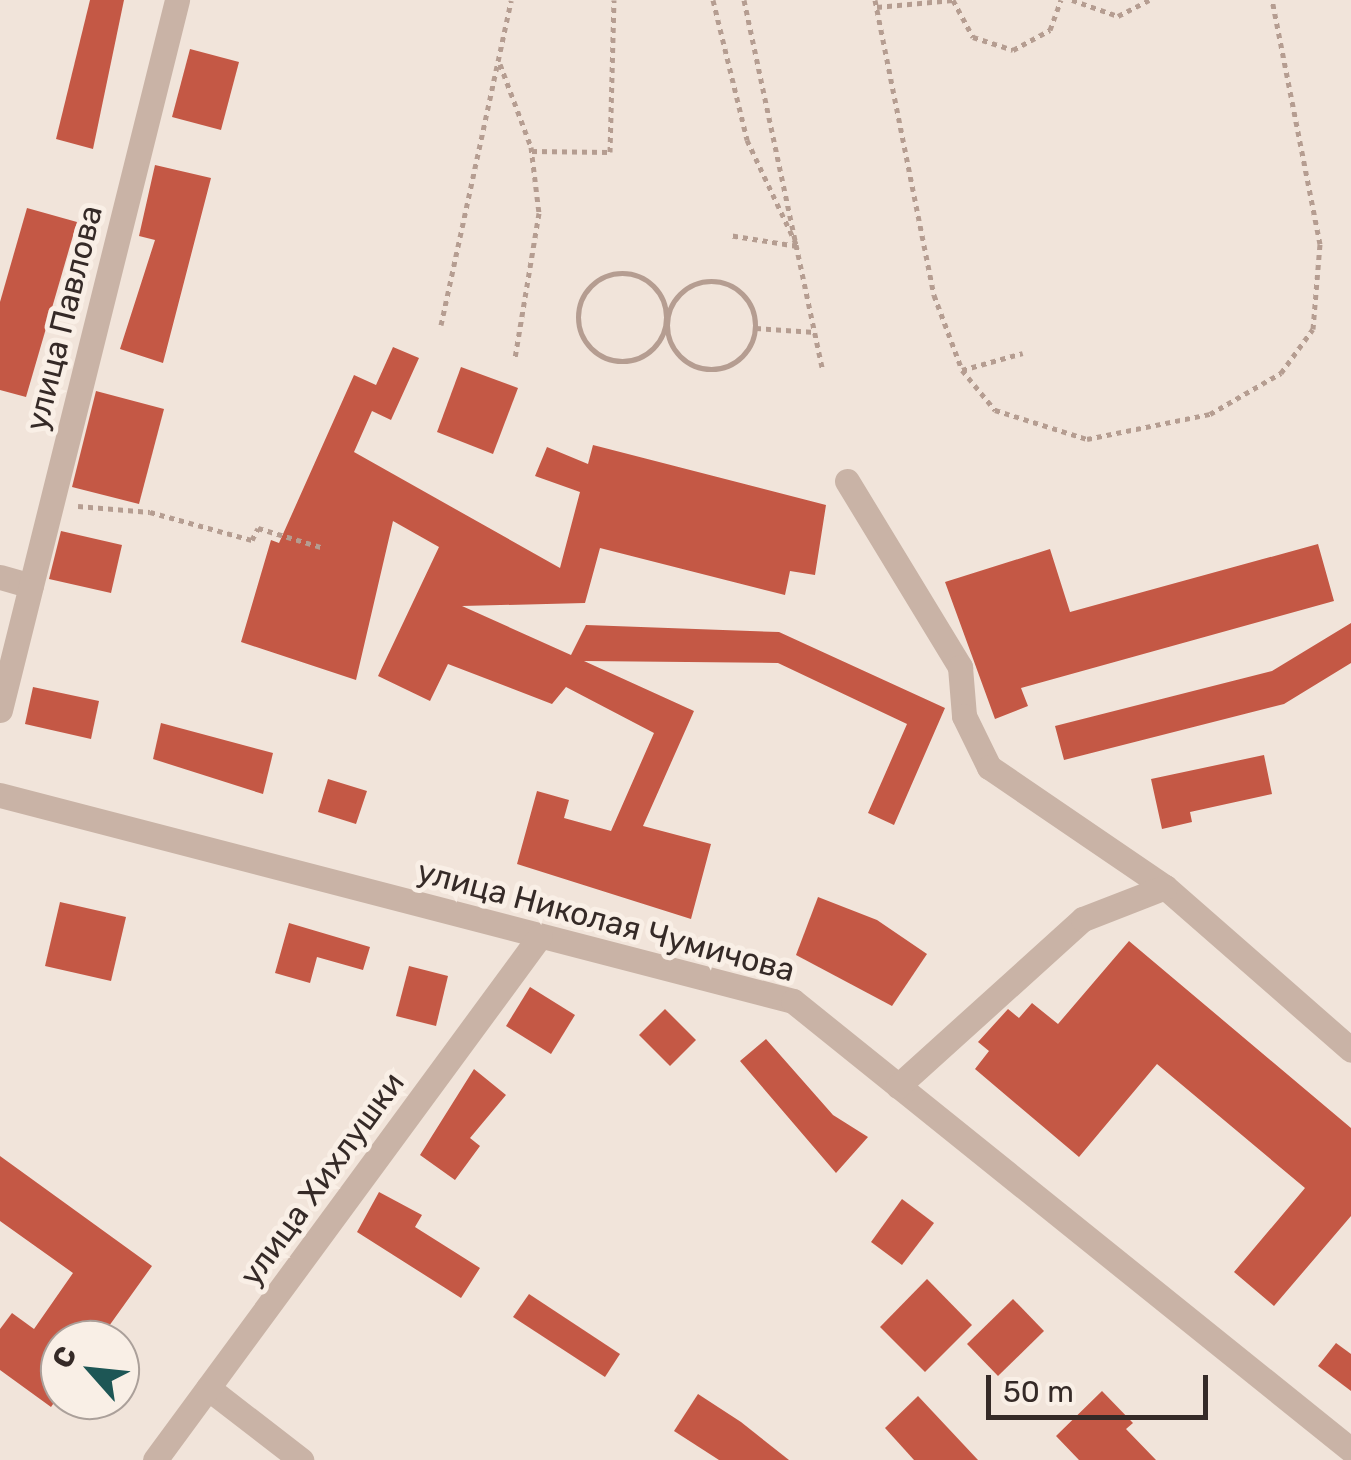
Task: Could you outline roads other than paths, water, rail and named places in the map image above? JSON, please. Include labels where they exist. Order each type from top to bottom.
[{"type":"street","name":"улица Павлова","points":[[0,710],[176,0]]},
{"type":"street","points":[[847,480],[960,666],[964,716],[989,767],[1165,887],[1351,1050]]},
{"type":"street","points":[[0,578],[31,586]]},
{"type":"street","name":"улица Николая Чумичова","points":[[0,795],[793,1002],[1350,1446]]},
{"type":"street","points":[[898,1086],[1082,919],[1165,887]]},
{"type":"street","name":"улица Хихлушки","points":[[155,1460],[540,936]]},
{"type":"street","points":[[208,1388],[301,1460]]}]
